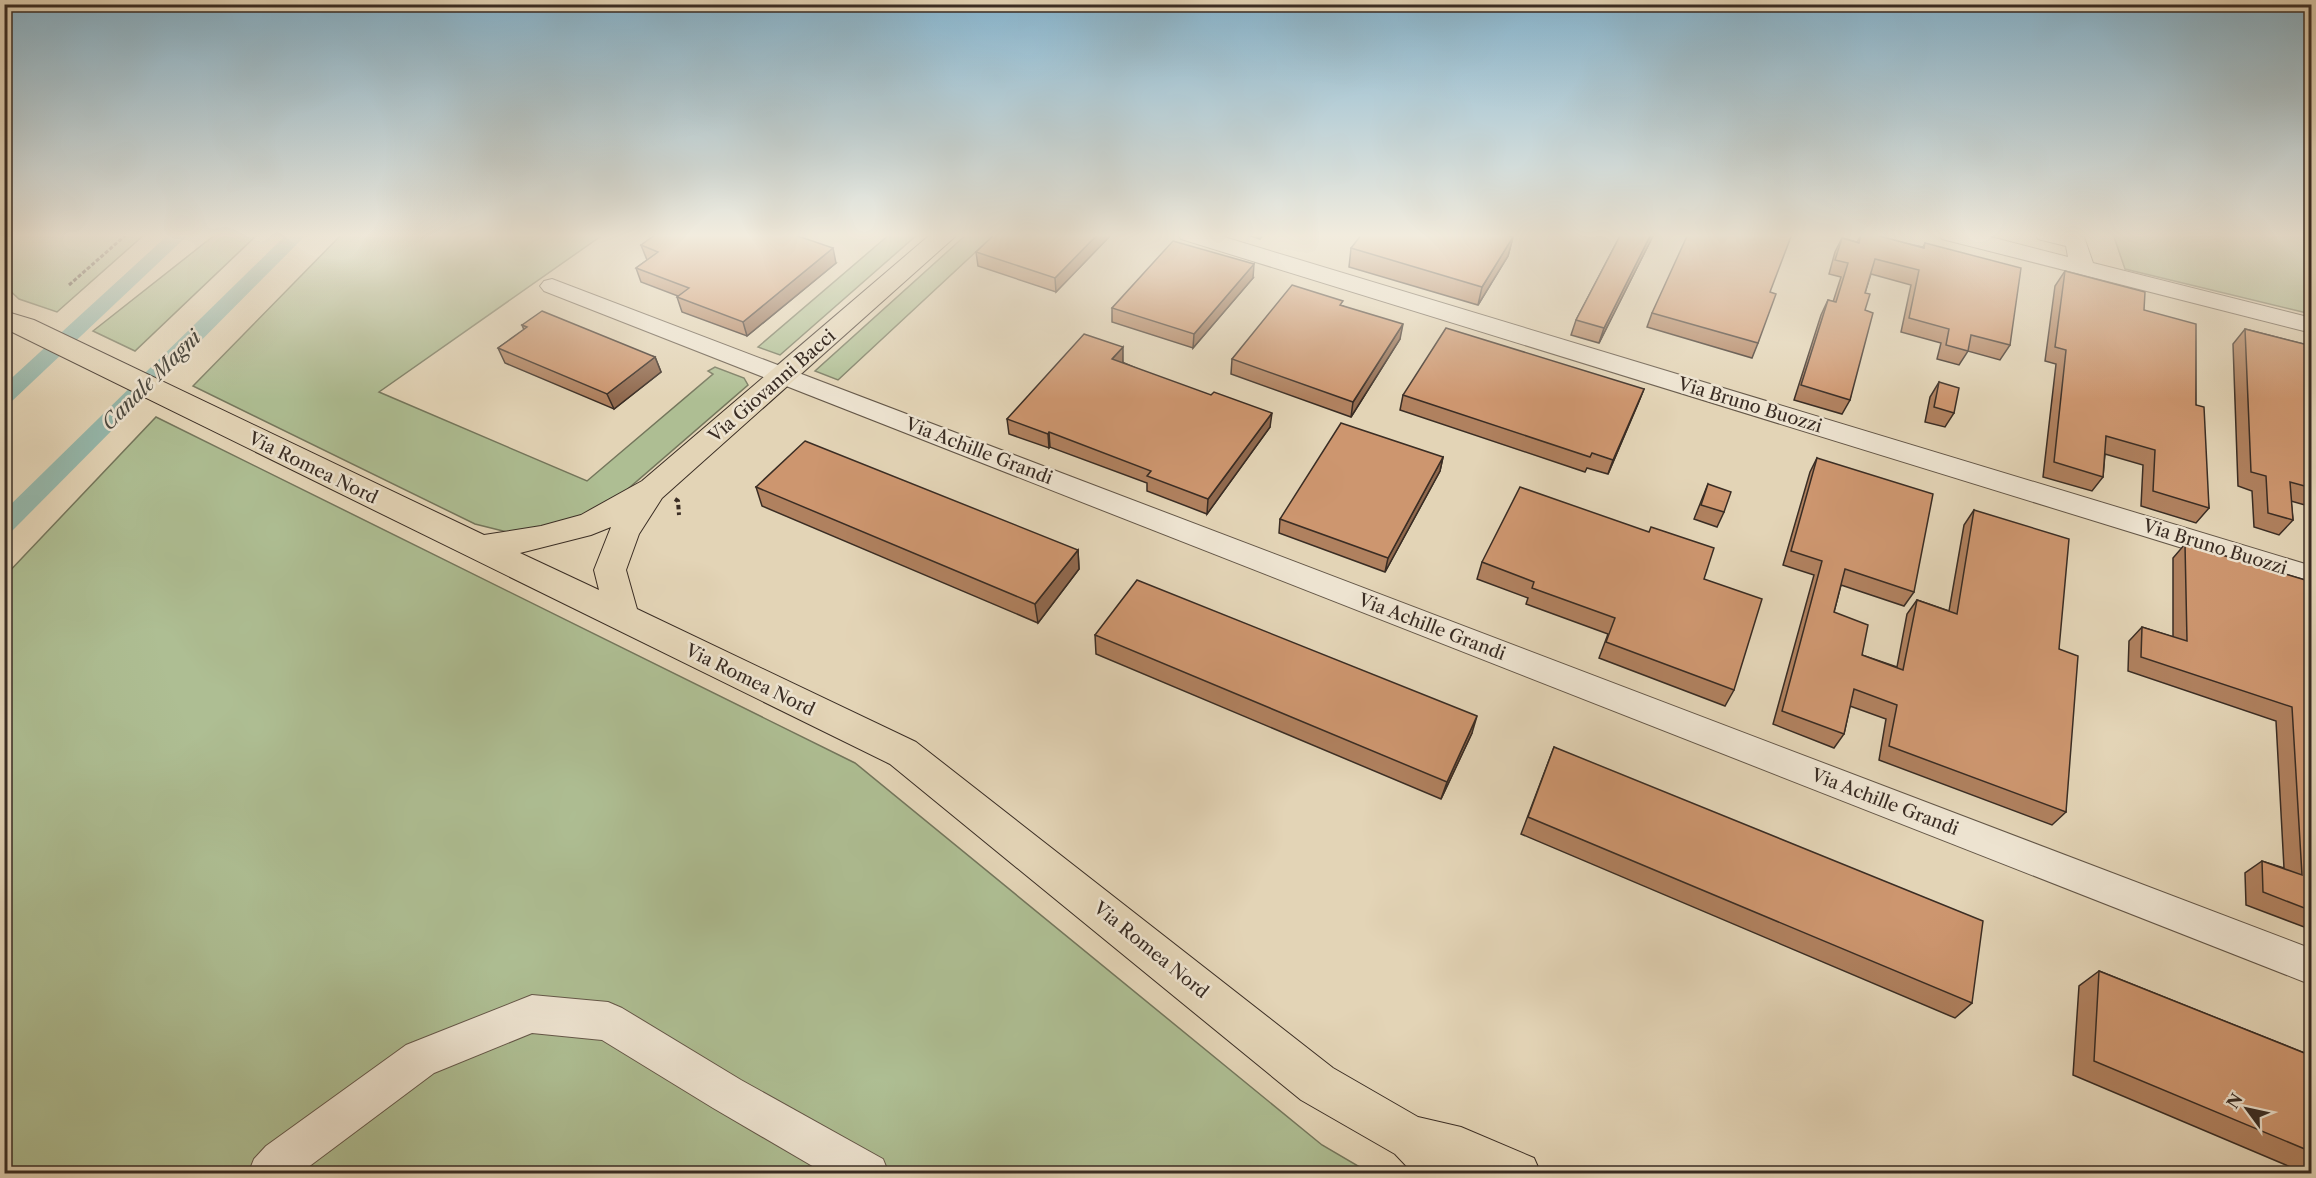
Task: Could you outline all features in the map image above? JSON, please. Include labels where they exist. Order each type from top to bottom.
[{"type":"main road","name":"Via Giovanni Bacci","points":[[479,548],[541,538],[591,524],[653,489],[883,289]]},
{"type":"main road","name":"Via Romea Nord","points":[[11,319],[623,619],[903,753],[1317,1084],[1411,1138],[1447,1173]]},
{"type":"main road","name":"Via Giovanni Bacci","points":[[623,619],[610,570],[624,532],[653,489]]},
{"type":"main road","name":"Via Romea Nord","points":[[1411,1138],[1461,1150],[1518,1173]]},
{"type":"street","name":"Via Achille Grandi","points":[[560,289],[2312,967]]},
{"type":"street","name":"Via Bruno Buozzi","points":[[1369,289],[2312,577]]},
{"type":"street","points":[[2166,289],[2312,326]]},
{"type":"street","points":[[269,1173],[281,1161],[420,1059],[532,1014],[608,1021],[727,1094],[868,1173]]},
{"type":"green space","points":[[8,289],[83,289],[57,312],[19,299]]},
{"type":"green space","points":[[146,289],[200,289],[135,351],[93,331]]},
{"type":"green space","points":[[288,289],[526,289],[379,392],[587,481],[713,374],[708,371],[715,367],[744,378],[748,385],[615,500],[567,524],[507,532],[475,524],[193,386]]},
{"type":"green space","points":[[826,289],[855,289],[780,355],[758,347]]},
{"type":"green space","points":[[906,289],[936,289],[838,380],[815,371]]},
{"type":"green space","points":[[2208,289],[2311,289],[2311,314]]},
{"type":"green space","points":[[156,417],[855,763],[1322,1145],[1370,1173],[5,1173],[4,577]]},
{"type":"building","points":[[688,289],[783,289],[743,322],[677,297]]},
{"type":"building","points":[[1129,289],[1233,289],[1194,334],[1112,308]]},
{"type":"building","points":[[1289,289],[1305,289],[1343,301],[1340,305],[1403,324],[1353,402],[1232,359]]},
{"type":"building","points":[[1592,289],[1624,289],[1604,328],[1576,320]]},
{"type":"building","points":[[1663,289],[1771,289],[1770,292],[1776,294],[1758,343],[1652,313]]},
{"type":"building","points":[[1840,289],[1866,289],[1865,293],[1870,294],[1865,310],[1873,313],[1850,400],[1801,385],[1828,300],[1836,302]]},
{"type":"building","points":[[1915,289],[2018,289],[2010,345],[1971,335],[1968,351],[1946,345],[1949,329],[1909,318]]},
{"type":"building","points":[[2063,289],[2133,289],[2145,292],[2144,310],[2196,324],[2196,405],[2204,407],[2209,508],[2153,491],[2155,450],[2106,436],[2103,477],[2054,462],[2066,350],[2055,347]]},
{"type":"building","points":[[542,311],[655,357],[607,394],[498,348],[527,327],[522,325]]},
{"type":"building","points":[[1446,328],[1644,389],[1613,460],[1592,453],[1590,457],[1403,395]]},
{"type":"building","points":[[2245,329],[2312,346],[2312,488],[2290,482],[2293,520],[2268,513],[2266,476],[2251,472]]},
{"type":"building","points":[[1084,334],[1123,347],[1112,359],[1211,395],[1214,392],[1272,413],[1208,499],[1147,476],[1151,471],[1049,432],[1048,434],[1007,419]]},
{"type":"building","points":[[1939,382],[1959,388],[1954,413],[1934,407]]},
{"type":"building","points":[[1341,423],[1443,457],[1388,558],[1280,519]]},
{"type":"building","points":[[805,441],[1078,550],[1035,604],[756,487]]},
{"type":"building","points":[[1817,458],[1933,494],[1914,592],[1845,569],[1834,612],[1868,625],[1862,655],[1903,670],[1917,600],[1957,614],[1974,510],[2069,539],[2059,649],[2078,656],[2066,812],[1889,746],[1897,705],[1854,689],[1844,734],[1782,711],[1822,561],[1791,551]]},
{"type":"building","points":[[1708,484],[1731,492],[1724,512],[1701,505]]},
{"type":"building","points":[[1520,487],[1649,532],[1651,527],[1714,548],[1704,579],[1762,599],[1734,690],[1606,642],[1615,618],[1532,588],[1534,582],[1482,562]]},
{"type":"building","points":[[2185,544],[2312,582],[2312,911],[2263,892],[2262,861],[2302,875],[2292,707],[2141,657],[2142,627],[2187,641]]},
{"type":"building","points":[[1137,580],[1477,716],[1447,782],[1095,635]]},
{"type":"building","points":[[1554,747],[1983,921],[1972,1003],[1528,817]]},
{"type":"building","points":[[2099,971],[2312,1056],[2312,1152],[2094,1061]]},
{"type":"waterway","points":[[4,397],[121,289]]},
{"type":"waterway","name":"Canale Magni","points":[[4,525],[242,289]]}]
